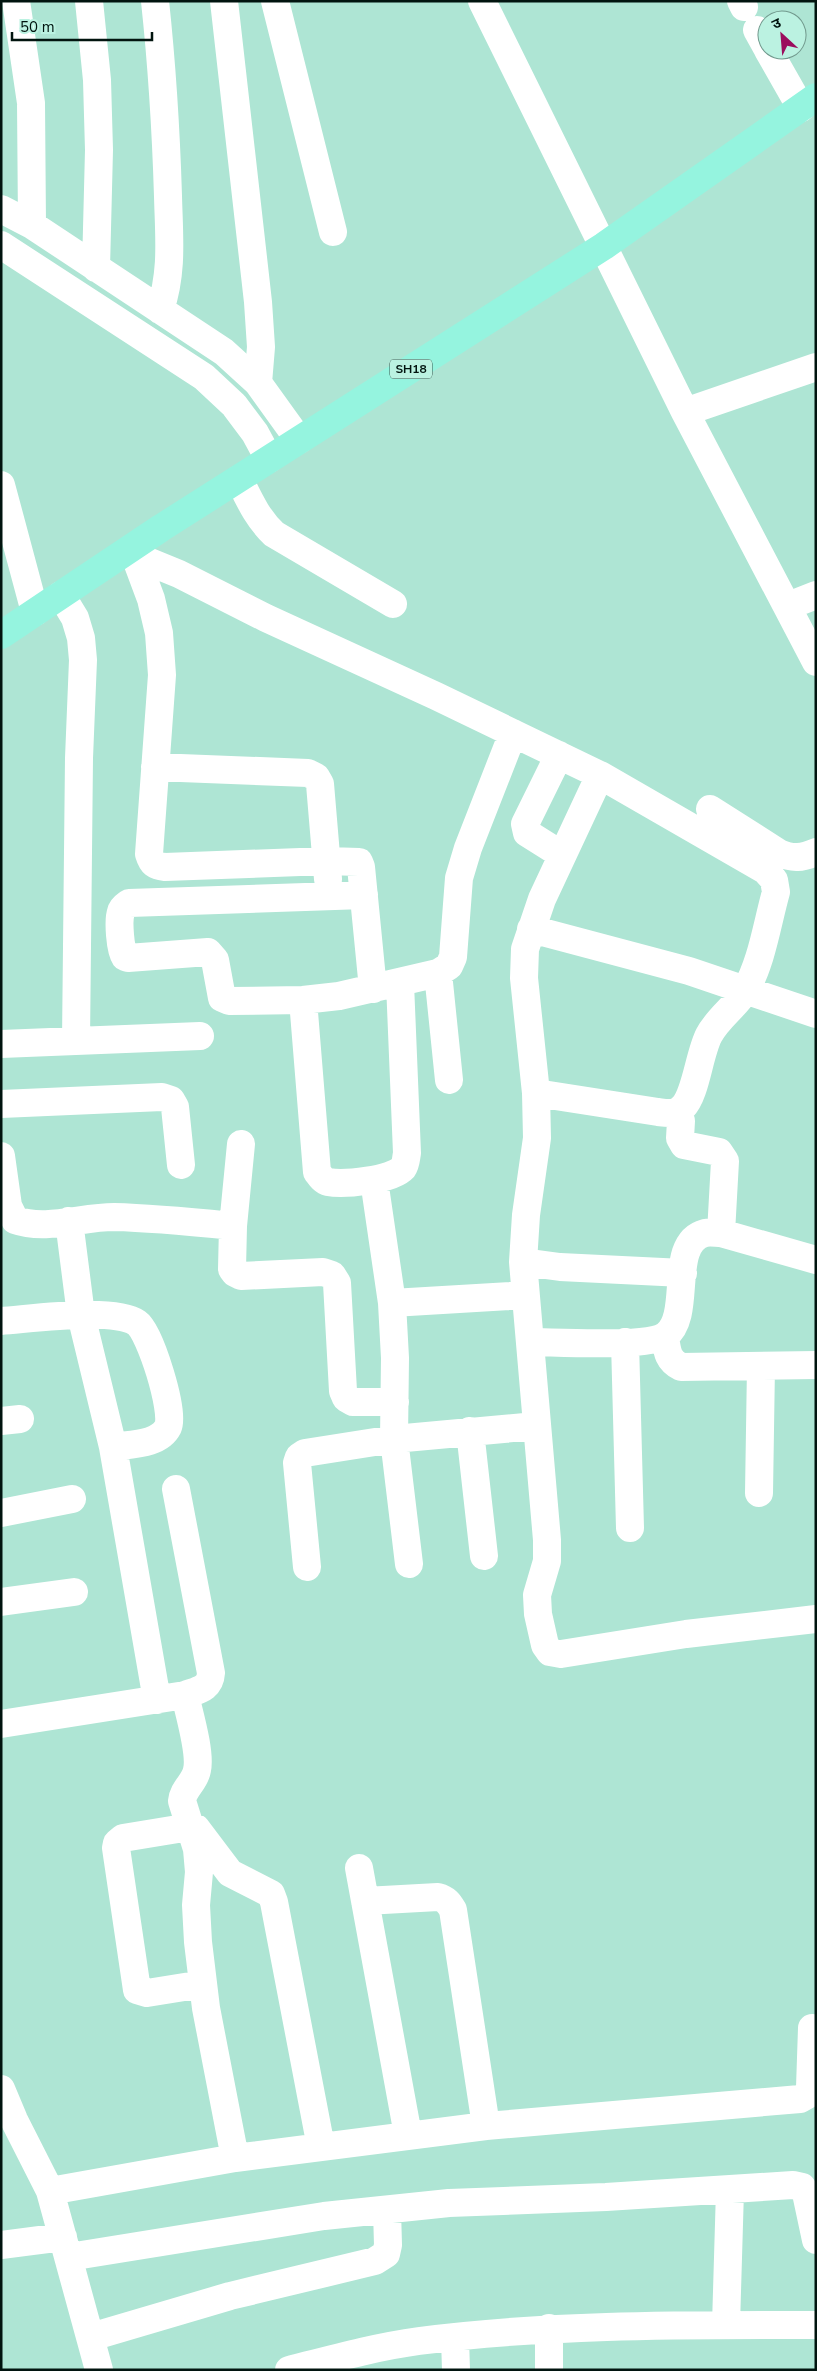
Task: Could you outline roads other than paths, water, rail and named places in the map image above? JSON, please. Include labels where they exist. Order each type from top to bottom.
[{"type":"main road","name":"SH18","points":[[1,635],[61,595],[133,552],[238,478],[604,246],[808,103]]},
{"type":"street","points":[[16,1],[31,103],[32,224]]},
{"type":"street","points":[[89,1],[97,80],[96,268]]},
{"type":"street","points":[[155,1],[166,140],[170,260],[168,288],[160,310]]},
{"type":"street","points":[[224,1],[258,302],[261,347],[258,383]]},
{"type":"street","points":[[275,1],[333,232]]},
{"type":"street","points":[[482,1],[685,412],[816,662]]},
{"type":"street","points":[[755,27],[808,103]]},
{"type":"street","points":[[1,209],[32,224],[224,352],[258,383],[299,440]]},
{"type":"street","points":[[1,245],[204,377],[234,405],[256,433],[269,459]]},
{"type":"street","points":[[685,412],[816,367]]},
{"type":"street","points":[[238,478],[254,510],[263,524],[274,534],[393,604]]},
{"type":"street","points":[[1,485],[35,612]]},
{"type":"street","points":[[133,552],[266,618],[600,775],[765,870],[774,880],[776,892],[754,970],[745,990],[709,1035],[689,1098],[683,1108],[674,1113],[536,1093]]},
{"type":"street","points":[[133,552],[151,599],[159,633],[162,675],[149,854],[151,861],[156,866],[327,861],[359,862],[373,989]]},
{"type":"street","points":[[61,595],[75,618],[81,638],[83,660],[79,758],[76,1041]]},
{"type":"street","points":[[788,606],[816,595]]},
{"type":"street","points":[[364,895],[129,903],[123,907],[120,913],[122,951],[125,957],[208,952],[215,960],[222,998],[229,1002],[303,1000],[339,996],[438,973],[449,966],[453,957],[459,878],[468,848],[513,733]]},
{"type":"street","points":[[559,755],[525,824],[525,829],[528,833],[562,855]]},
{"type":"street","points":[[155,767],[308,772],[316,777],[320,784],[329,896]]},
{"type":"street","points":[[600,775],[562,855],[531,929],[525,949],[524,978],[536,1093],[537,1138],[526,1215],[523,1262],[547,1540],[547,1561],[537,1595],[538,1614],[545,1645],[550,1652],[562,1654],[686,1634],[816,1619]]},
{"type":"street","points":[[710,809],[785,856],[791,858],[816,852]]},
{"type":"street","points":[[531,929],[635,955],[816,1014]]},
{"type":"street","points":[[438,973],[449,1080]]},
{"type":"street","points":[[303,1000],[317,1172],[320,1178],[328,1182],[374,1180],[394,1175],[404,1166],[407,1153],[400,983]]},
{"type":"street","points":[[1,1044],[200,1036]]},
{"type":"street","points":[[1,1104],[162,1097],[171,1100],[176,1106],[182,1165]]},
{"type":"street","points":[[674,1113],[681,1121],[680,1138],[684,1145],[719,1152],[722,1155],[724,1161],[721,1233]]},
{"type":"street","points":[[241,1144],[231,1263],[235,1273],[241,1276],[323,1272],[332,1275],[337,1283],[343,1391],[346,1398],[353,1402],[395,1402]]},
{"type":"street","points":[[1,1156],[8,1206],[15,1220],[29,1225],[112,1217],[165,1219],[233,1226]]},
{"type":"street","points":[[374,1180],[392,1303],[395,1402],[394,1439],[409,1564]]},
{"type":"street","points":[[69,1222],[80,1315],[113,1447],[157,1700]]},
{"type":"street","points":[[530,1342],[625,1342],[656,1339],[665,1336],[675,1323],[686,1251],[694,1239],[705,1233],[721,1233],[816,1260]]},
{"type":"street","points":[[523,1262],[560,1267],[683,1273]]},
{"type":"street","points":[[392,1303],[525,1295]]},
{"type":"street","points":[[1,1321],[80,1315],[125,1317],[138,1323],[146,1334],[170,1411],[168,1426],[158,1438],[146,1442],[113,1447]]},
{"type":"street","points":[[665,1336],[668,1355],[673,1363],[681,1367],[816,1365]]},
{"type":"street","points":[[625,1342],[630,1528]]},
{"type":"street","points":[[759,1493],[762,1366]]},
{"type":"street","points":[[307,1567],[297,1463],[299,1457],[306,1453],[394,1439],[536,1426]]},
{"type":"street","points":[[470,1431],[484,1556]]},
{"type":"street","points":[[2,1719],[157,1700],[185,1695],[205,1688],[210,1682],[212,1673],[176,1489]]},
{"type":"street","points":[[1,1513],[72,1499]]},
{"type":"street","points":[[1,1602],[74,1592]]},
{"type":"street","points":[[185,1695],[198,1756],[196,1774],[182,1794],[182,1801],[197,1849],[199,1872],[196,1905],[203,1984],[219,2080],[235,2158]]},
{"type":"street","points":[[203,1984],[147,1993],[138,1990],[116,1848],[117,1843],[123,1838],[190,1827],[196,1828],[230,1873],[271,1894],[320,2147]]},
{"type":"street","points":[[359,1868],[408,2135]]},
{"type":"street","points":[[365,1901],[438,1897],[444,1898],[453,1910],[486,2126]]},
{"type":"street","points":[[50,2191],[235,2158],[408,2135],[486,2126],[800,2099],[807,2096],[810,2088],[812,2028]]},
{"type":"street","points":[[1,2089],[8,2121],[50,2191],[91,2337],[98,2370]]},
{"type":"street","points":[[1,2245],[66,2247],[449,2203],[730,2190],[793,2185],[802,2187],[806,2193],[816,2240]]},
{"type":"street","points":[[726,2325],[730,2190]]},
{"type":"street","points":[[91,2337],[230,2296],[375,2261],[386,2254],[388,2244],[387,2210]]},
{"type":"street","points":[[300,2368],[417,2342],[549,2328],[816,2325]]},
{"type":"street","points":[[549,2328],[549,2370]]},
{"type":"street","points":[[455,2338],[456,2370]]}]
